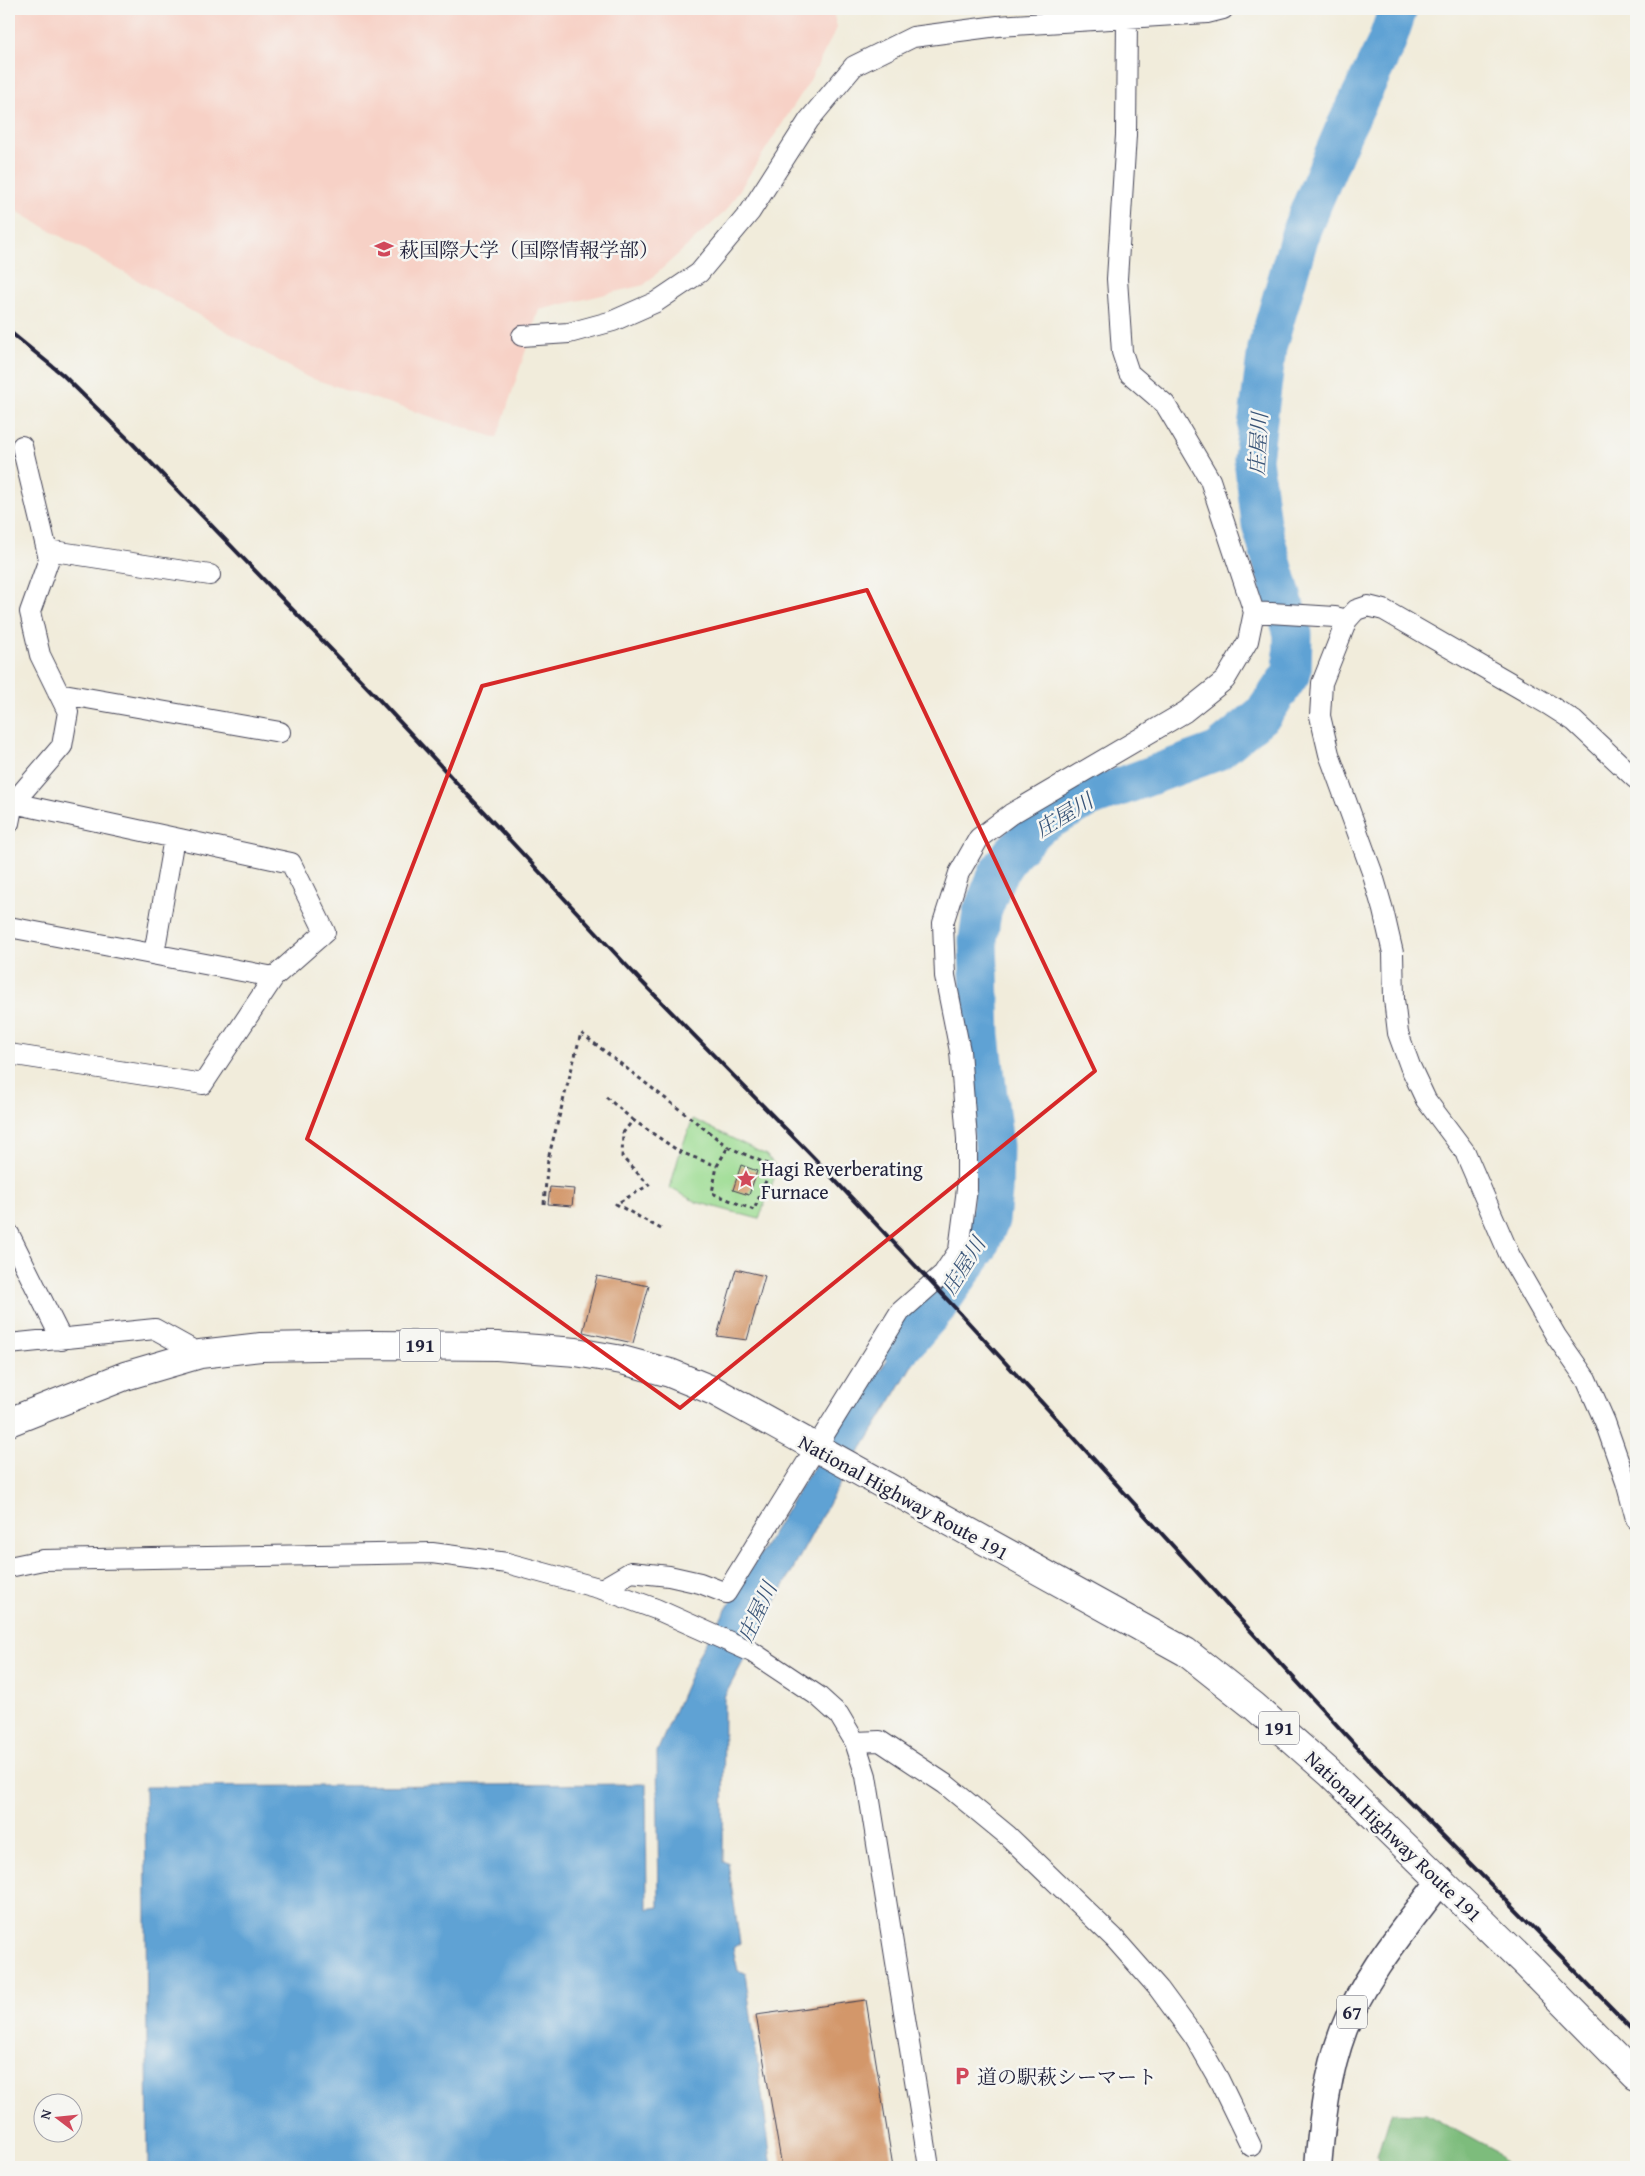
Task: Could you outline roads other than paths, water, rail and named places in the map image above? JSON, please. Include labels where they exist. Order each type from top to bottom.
[{"type":"highway","name":"National Highway Route 191","points":[[9,1422],[124,1376],[200,1354],[262,1347],[374,1345],[497,1346],[576,1352],[622,1360],[670,1373],[714,1391],[1186,1652],[1261,1712],[1331,1774],[1441,1880],[1636,2076]]},
{"type":"main road","name":"67","points":[[1318,2167],[1322,2121],[1328,2084],[1344,2028],[1378,1966],[1441,1880]]},
{"type":"street","points":[[522,336],[569,333],[614,321],[656,302],[699,273],[750,212],[809,120],[854,66],[913,37],[1126,13],[1207,13],[1223,9]]},
{"type":"street","points":[[602,1589],[631,1572],[669,1576],[700,1583],[726,1593],[819,1450],[900,1312],[943,1274],[959,1250],[967,1189],[967,1139],[960,1051],[945,976],[943,923],[959,873],[979,838],[1010,814],[1177,716],[1225,680],[1248,641],[1254,612],[1210,480],[1165,404],[1129,373],[1122,352],[1117,279],[1126,135],[1126,13]]},
{"type":"street","points":[[9,823],[14,803],[62,746],[68,712],[40,655],[30,612],[49,559],[22,446]]},
{"type":"street","points":[[47,550],[210,575]]},
{"type":"street","points":[[1636,779],[1574,722],[1555,709],[1384,610],[1368,606],[1356,610],[1347,620],[1322,683],[1320,716],[1328,754],[1372,872],[1383,910],[1393,953],[1394,999],[1398,1033],[1410,1066],[1426,1100],[1465,1152],[1510,1256],[1556,1336],[1586,1379],[1605,1422],[1626,1482],[1636,1520]]},
{"type":"street","points":[[1254,612],[1335,617],[1347,620]]},
{"type":"street","points":[[58,693],[280,732]]},
{"type":"street","points":[[9,1054],[203,1084],[274,977],[325,932],[291,863],[14,803]]},
{"type":"street","points":[[154,954],[174,838]]},
{"type":"street","points":[[9,927],[274,977]]},
{"type":"street","points":[[9,1234],[62,1340]]},
{"type":"street","points":[[9,1344],[155,1329],[200,1354]]},
{"type":"street","points":[[9,1567],[43,1560],[432,1553],[507,1563],[602,1589],[656,1609],[752,1652],[818,1696],[839,1715],[855,1742],[866,1776],[929,2167]]},
{"type":"street","points":[[855,1742],[880,1741],[946,1784],[1007,1835],[1114,1938],[1159,1989],[1195,2038],[1219,2080],[1251,2146]]},
{"type":"water","points":[[930,1303],[943,1312],[832,1497],[724,1697],[723,1862],[728,1863],[740,1943],[733,1948],[738,1971],[745,1973],[772,2167],[148,2167],[145,1787],[646,1784],[647,1909],[659,1907],[657,1752],[699,1654],[800,1488],[856,1403]]},
{"type":"waterway","name":"庄屋川","points":[[901,1348],[938,1306],[978,1248],[990,1220],[994,1146],[981,1036],[978,940],[982,912],[997,875],[1011,854],[1040,825],[1087,799],[1218,751],[1264,713],[1292,672],[1293,634],[1261,524],[1253,459],[1267,348],[1302,228],[1343,132],[1386,44],[1398,9]]},
{"type":"railway","points":[[9,331],[63,375],[131,442],[372,692],[641,981],[813,1157],[958,1311],[1367,1758],[1636,2033]]},
{"type":"place","name":"萩国際大学（国際情報学部）","points":[[384,249]]},
{"type":"place","name":"Hagi Reverberating Furnace","points":[[746,1179]]},
{"type":"place","name":"道の駅萩シーマート","points":[[962,2076]]}]
